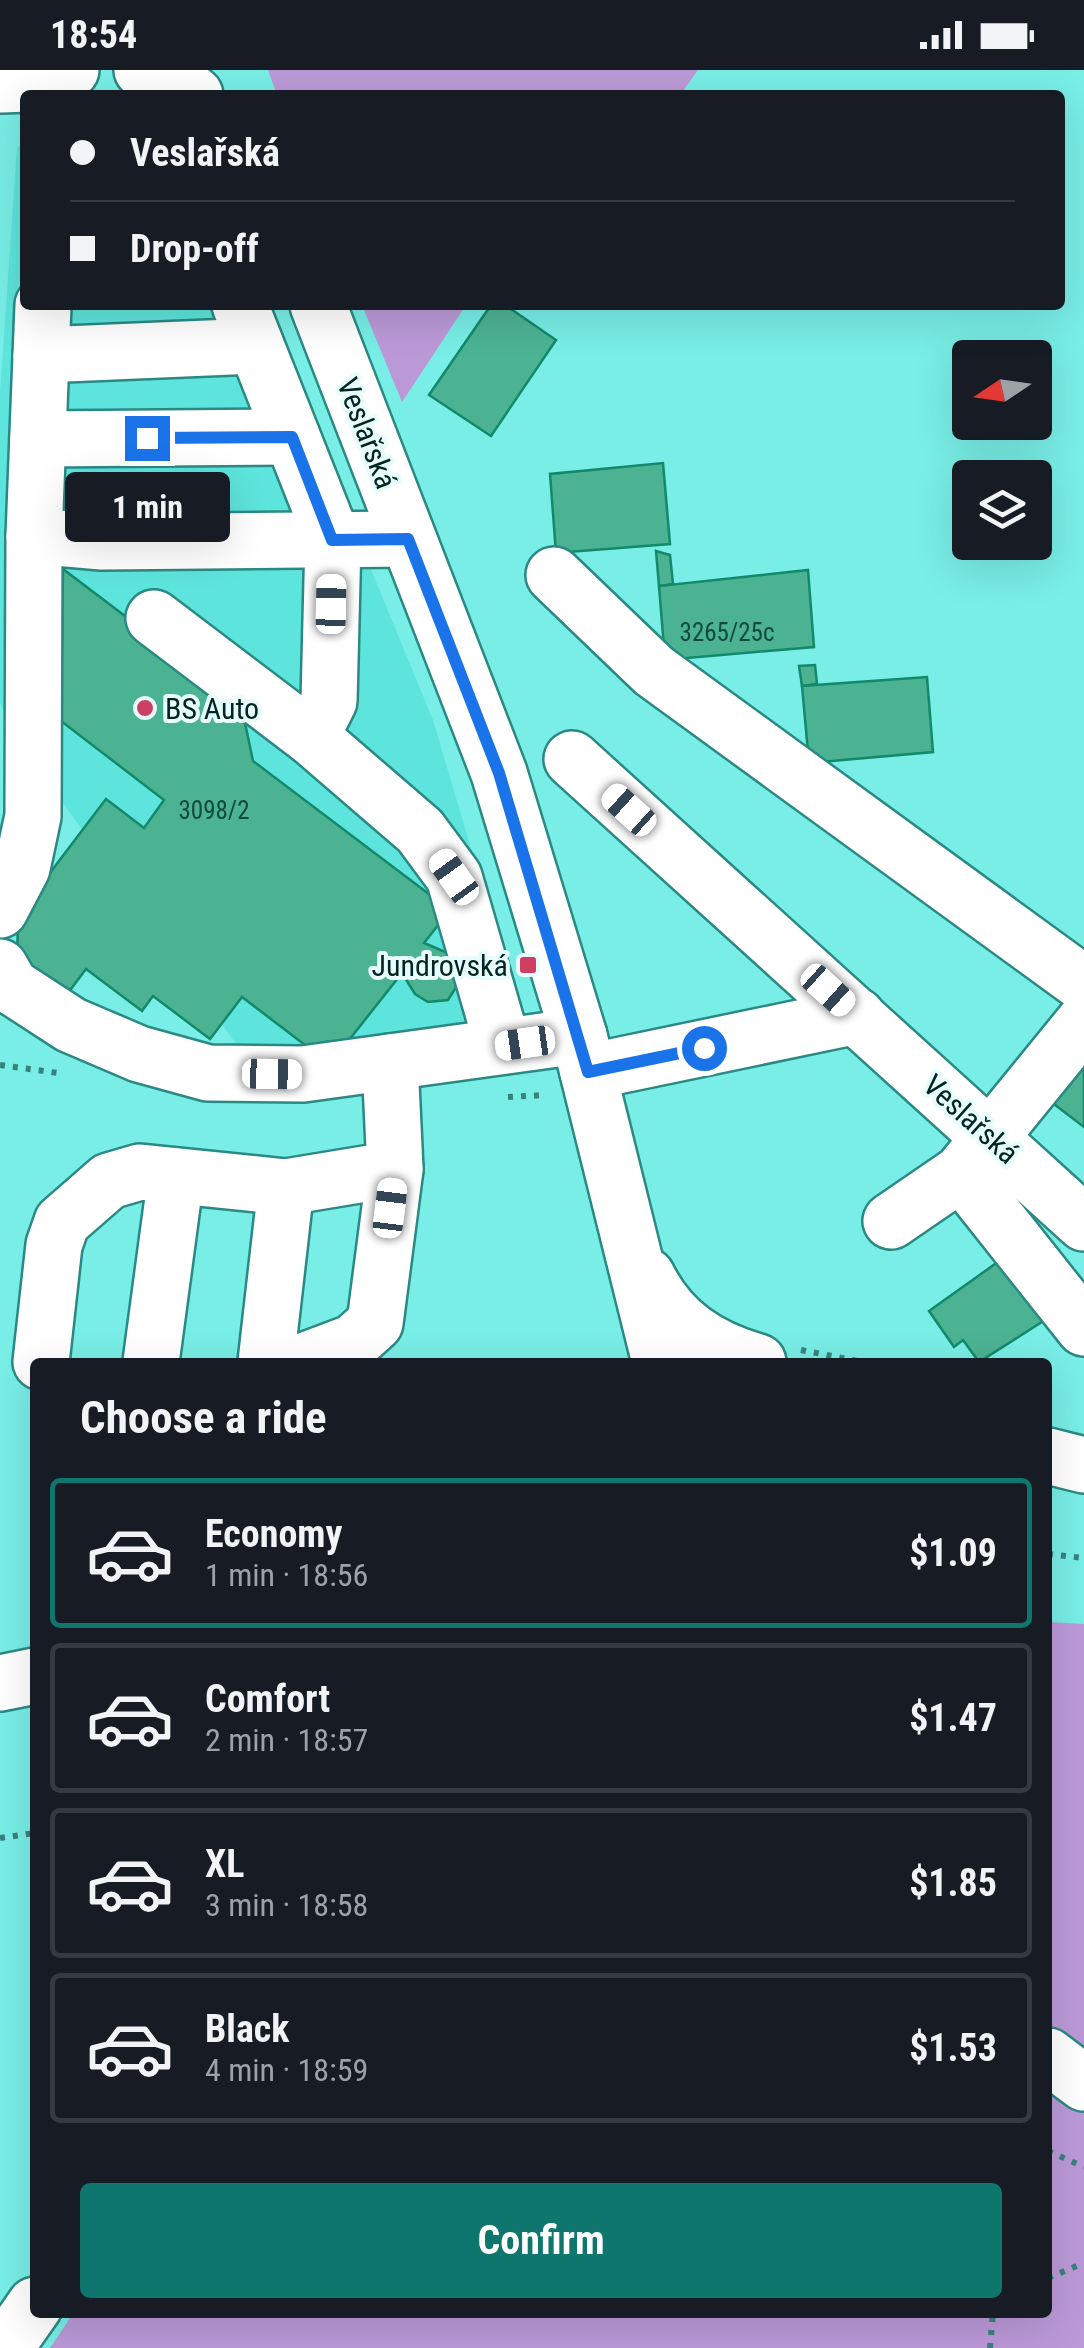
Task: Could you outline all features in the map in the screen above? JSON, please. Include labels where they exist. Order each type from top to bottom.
[{"type":"street","points":[[142,70],[188,90]]},
{"type":"street","name":"Veslařská","points":[[320,310],[499,773],[584,1054],[659,1358]]},
{"type":"street","points":[[0,910],[22,868],[33,816],[34,536],[42,330],[248,326],[332,540],[329,702],[311,737]]},
{"type":"street","points":[[38,439],[292,437]]},
{"type":"street","points":[[34,536],[102,542],[408,539]]},
{"type":"street","points":[[554,574],[654,671],[1084,984]]},
{"type":"street","points":[[154,618],[311,737],[420,831],[454,877],[502,1046]]},
{"type":"street","name":"Veslařská","points":[[572,759],[857,1016],[975,1154],[1084,1223]]},
{"type":"street","points":[[0,968],[11,986],[70,1025],[138,1054],[208,1073],[303,1074],[502,1046],[584,1054],[857,1016]]},
{"type":"street","points":[[891,1221],[975,1154],[1084,1022]]},
{"type":"street","points":[[312,1358],[354,1342],[375,1324],[395,1170],[390,1062]]},
{"type":"street","points":[[975,1154],[1084,1328]]},
{"type":"street","points":[[41,1358],[54,1245],[62,1222],[124,1175],[286,1187],[395,1170]]},
{"type":"street","points":[[153,1358],[176,1176]]},
{"type":"street","points":[[266,1358],[286,1187]]},
{"type":"street","points":[[629,1237],[655,1291],[684,1326],[727,1353],[744,1358]]},
{"type":"street","points":[[630,1358],[642,1289]]},
{"type":"street","points":[[1052,1457],[1084,1465]]},
{"type":"street","points":[[0,1683],[30,1677]]},
{"type":"street","points":[[1052,2059],[1084,2083]]},
{"type":"street","points":[[5,2348],[30,2312]]},
{"type":"path","points":[[1052,1554],[1084,1558]]},
{"type":"path","points":[[0,1838],[30,1834]]},
{"type":"path","points":[[1052,2152],[1084,2167]]},
{"type":"path","points":[[1052,2276],[1084,2263]]},
{"type":"path","points":[[993,2348],[994,2318]]},
{"type":"shaded area","points":[[268,70],[698,70],[684,90],[275,90]]},
{"type":"shaded area","points":[[20,146],[20,310],[264,310],[433,720],[518,1007],[262,1080],[12,732],[0,703],[0,393]]},
{"type":"shaded area","points":[[364,310],[463,310],[402,402]]},
{"type":"shaded area","points":[[1052,1622],[1084,1624],[1084,2348],[50,2348],[70,2318],[1052,2318]]},
{"type":"building","points":[[488,310],[512,310],[556,340],[491,436],[429,395]]},
{"type":"building","points":[[663,463],[670,544],[556,553],[550,474]]},
{"type":"building","points":[[656,551],[670,555],[673,584],[659,586]]},
{"type":"building","points":[[63,569],[241,704],[253,761],[450,910],[424,943],[450,954],[458,984],[448,1000],[428,1002],[415,994],[402,973],[330,1064],[242,997],[210,1039],[153,996],[142,1011],[86,969],[62,1001],[17,967],[18,915],[106,799],[144,828],[164,800],[61,721]]},
{"type":"building","points":[[808,570],[814,647],[665,660],[659,586]]},
{"type":"building","points":[[815,665],[817,684],[802,686],[799,666]]},
{"type":"building","points":[[927,677],[933,752],[809,763],[802,686]]},
{"type":"building","points":[[1084,1065],[1084,1127],[1050,1101]]},
{"type":"building","points":[[1002,1259],[1045,1320],[985,1358],[976,1358],[963,1340],[954,1347],[929,1311]]},
{"type":"place","name":"BS Auto","points":[[145,708]]},
{"type":"place","name":"Jundrovská","points":[[528,965]]},
{"type":"route","points":[[147,438],[292,437],[332,540],[408,539],[499,773],[588,1072],[704,1048]]}]
